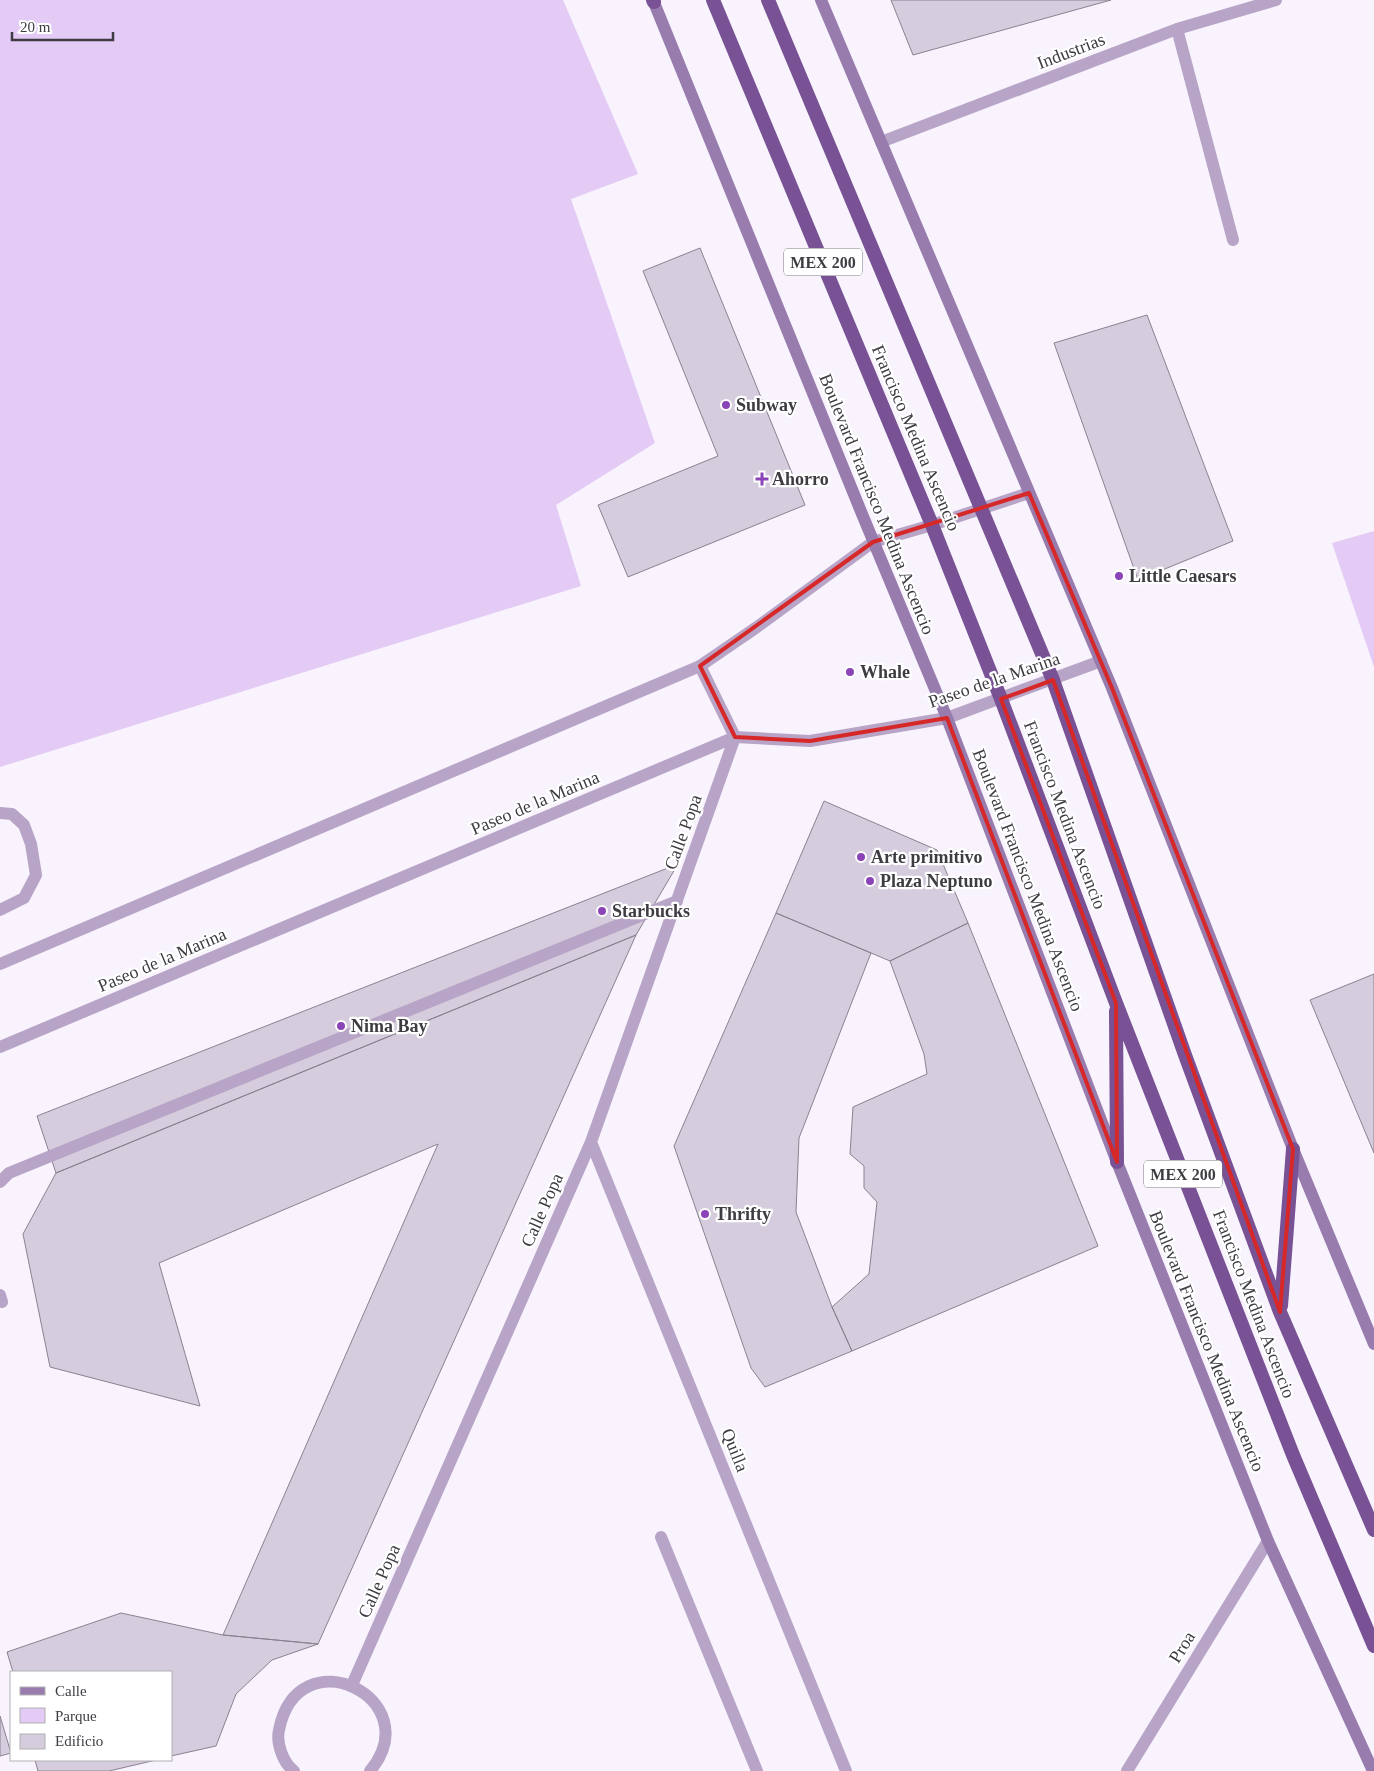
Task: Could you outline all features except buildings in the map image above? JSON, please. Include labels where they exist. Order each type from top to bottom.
[{"type":"highway","name":"Francisco Medina Ascencio","points":[[713,0],[932,525],[1001,699],[1116,1002],[1292,1455],[1374,1646]]},
{"type":"highway","name":"Francisco Medina Ascencio","points":[[768,0],[1053,680],[1185,1055],[1280,1312],[1374,1530]]},
{"type":"highway","points":[[1116,1002],[1117,1162]]},
{"type":"highway","points":[[1280,1312],[1292,1149]]},
{"type":"main road","points":[[821,0],[1100,661],[1292,1149],[1374,1344]]},
{"type":"main road","name":"Boulevard Francisco Medina Ascencio","points":[[653,1],[873,542],[947,718],[1117,1162],[1268,1541],[1373,1771]]},
{"type":"street","name":"Industrias","points":[[881,142],[1177,29],[1276,0]]},
{"type":"street","points":[[1177,29],[1233,240]]},
{"type":"street","points":[[0,964],[700,666],[757,627],[873,542],[1029,493]]},
{"type":"street","name":"Paseo de la Marina","points":[[0,1047],[735,737],[810,741],[947,718],[1100,661]]},
{"type":"street","points":[[700,666],[735,737]]},
{"type":"street","name":"Calle Popa","points":[[352,1685],[591,1142],[735,737]]},
{"type":"street","points":[[0,813],[12,814],[24,825],[31,844],[36,876],[24,898],[0,910]]},
{"type":"street","points":[[0,1182],[9,1173],[677,900]]},
{"type":"street","name":"Quilla","points":[[591,1142],[846,1771]]},
{"type":"street","points":[[661,1537],[757,1771]]},
{"type":"street","name":"Proa","points":[[1127,1771],[1268,1541]]},
{"type":"street","points":[[294,1771],[290,1768],[281,1752],[278,1733],[286,1706],[299,1693],[315,1684],[334,1682],[352,1685],[366,1694],[378,1708],[384,1726],[384,1744],[378,1761],[370,1771]]},
{"type":"highlighted area","points":[[1029,493],[1112,688],[1293,1149],[1280,1312],[1053,680],[1001,699],[1116,1003],[1117,1162],[947,718],[810,741],[735,737],[700,666],[873,542]]},
{"type":"green space","points":[[0,0],[563,0],[638,174],[571,199],[655,443],[556,505],[581,586],[0,767]]},
{"type":"green space","points":[[1374,531],[1374,667],[1332,543]]},
{"type":"place","name":"Subway","points":[[726,405]]},
{"type":"place","name":"Ahorro","points":[[762,479]]},
{"type":"place","name":"Little Caesars","points":[[1119,576]]},
{"type":"place","name":"Whale","points":[[850,672]]},
{"type":"place","name":"Arte primitivo","points":[[861,857]]},
{"type":"place","name":"Plaza Neptuno","points":[[870,881]]},
{"type":"place","name":"Starbucks","points":[[602,911]]},
{"type":"place","name":"Nima Bay","points":[[341,1026]]},
{"type":"place","name":"Thrifty","points":[[705,1214]]}]
